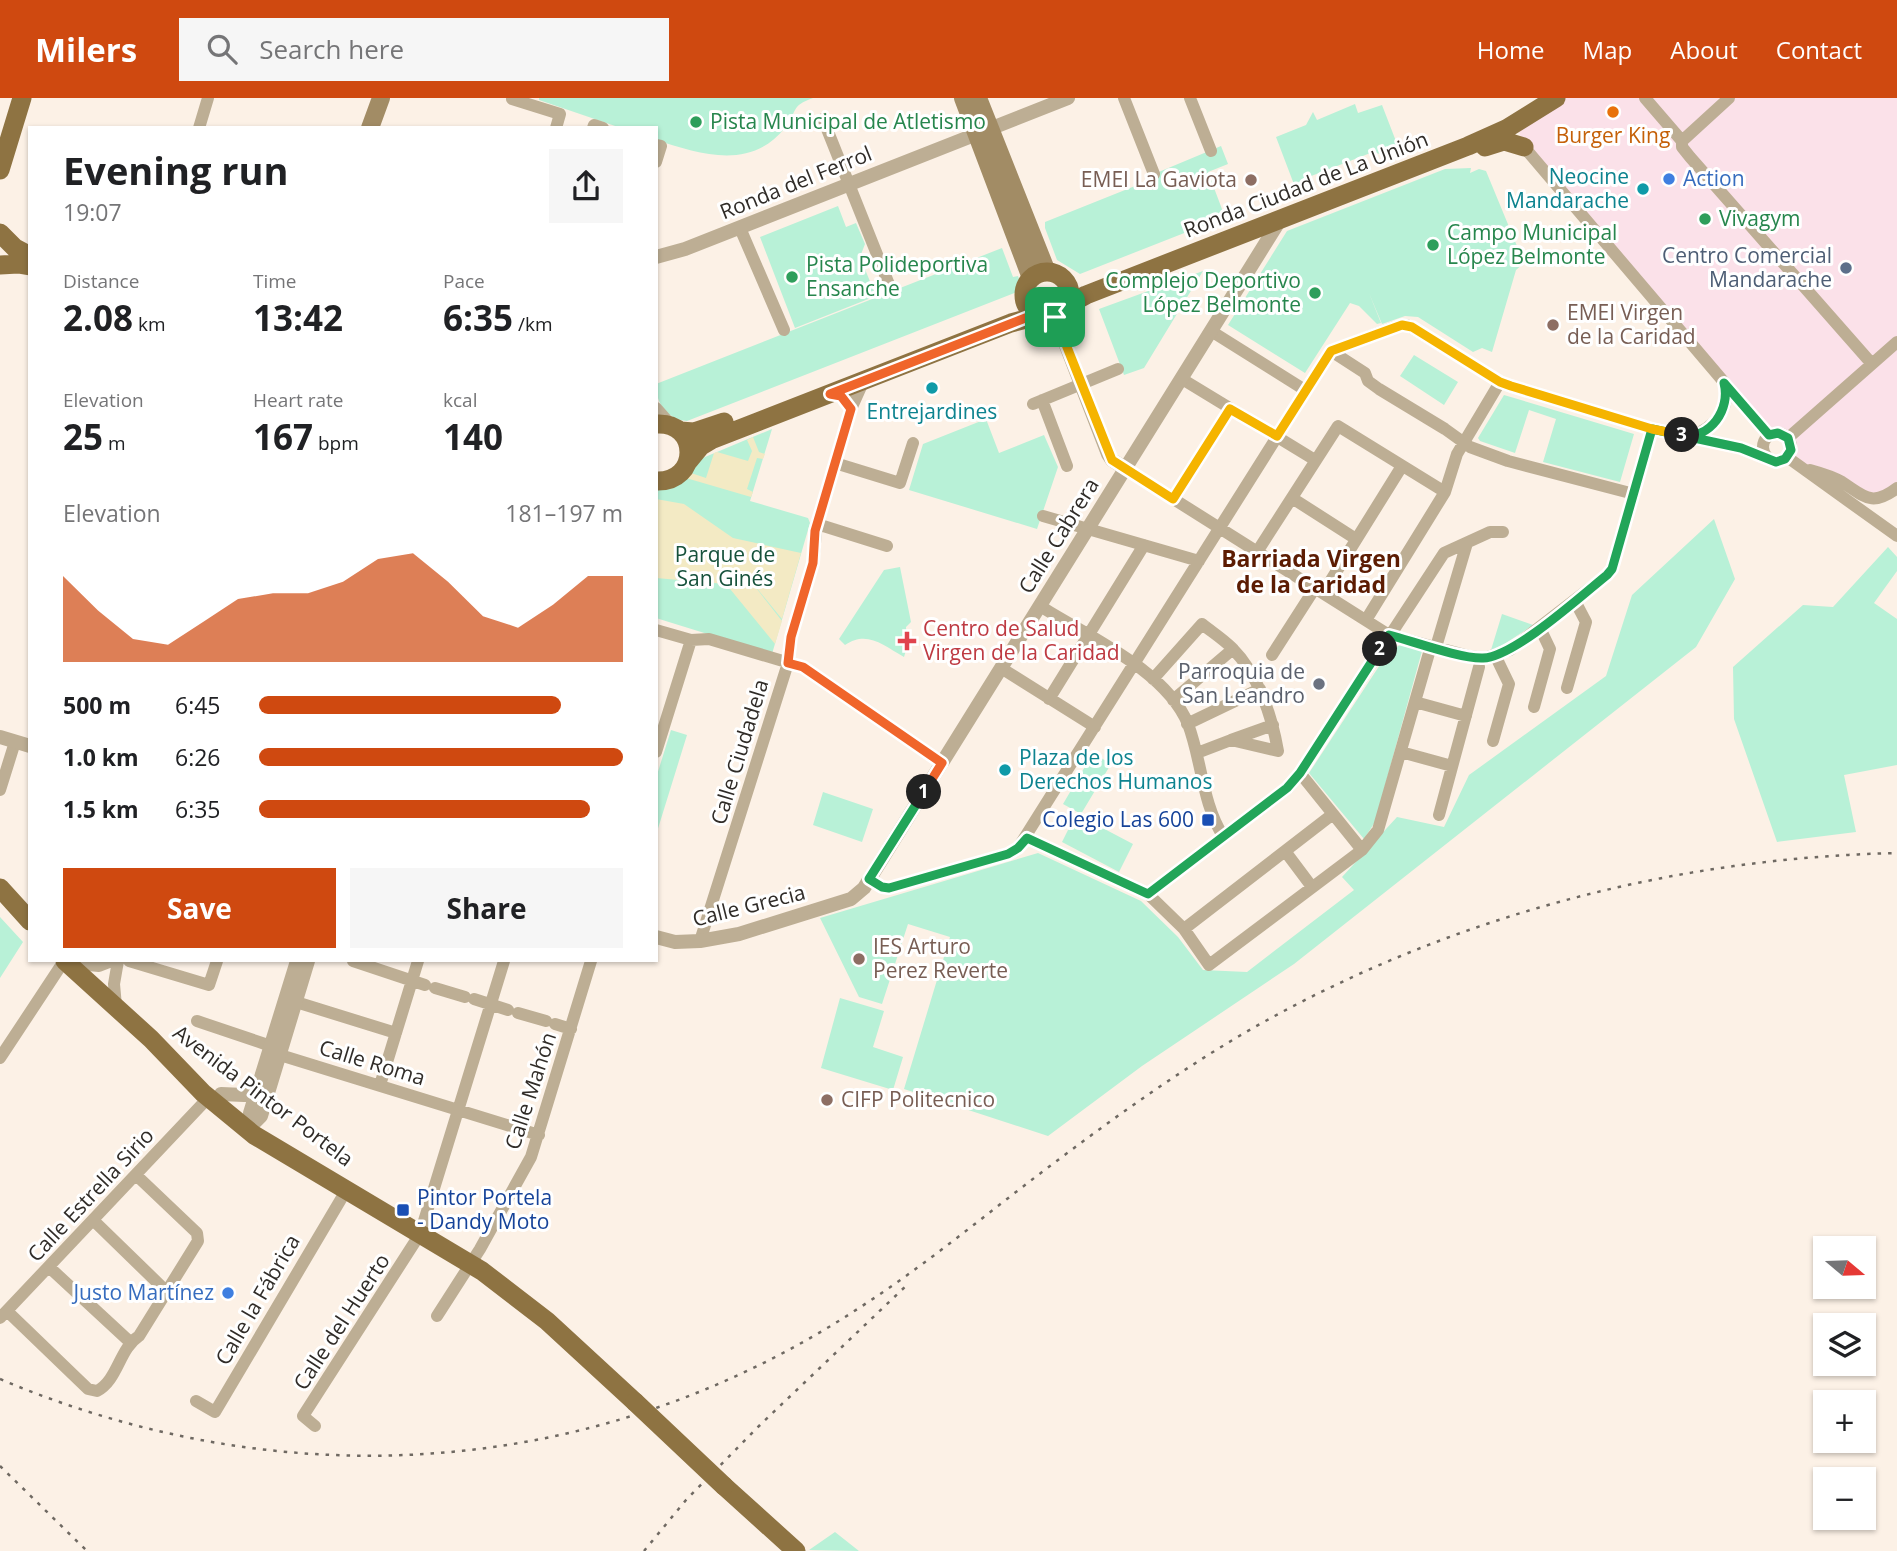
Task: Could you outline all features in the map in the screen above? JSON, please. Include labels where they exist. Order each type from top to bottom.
[{"type":"main road","points":[[0,128],[9,98]]},
{"type":"main road","points":[[0,170],[22,98]]},
{"type":"main road","points":[[371,126],[384,98]]},
{"type":"main road","points":[[382,126],[384,98]]},
{"type":"main road","points":[[963,98],[984,132],[1039,275]]},
{"type":"main road","points":[[978,98],[984,132]]},
{"type":"main road","name":"Ronda Ciudad de La Unión","points":[[1057,305],[1079,285],[1556,98]]},
{"type":"main road","points":[[1524,147],[1520,132],[1530,107]]},
{"type":"main road","name":"Ronda Ciudad de La Unión","points":[[658,481],[676,477],[701,446],[710,440],[1444,156],[1493,135],[1530,107]]},
{"type":"main road","points":[[1444,156],[1504,141],[1524,147]]},
{"type":"main road","points":[[0,235],[0,249]]},
{"type":"main road","points":[[0,235],[28,255]]},
{"type":"main road","points":[[0,265],[28,266]]},
{"type":"main road","points":[[669,427],[694,432],[731,420],[1014,310],[1022,304],[1025,288],[1039,275],[1059,275],[1057,305],[1031,312],[1024,299]]},
{"type":"main road","points":[[669,427],[689,448],[687,463]]},
{"type":"main road","points":[[0,888],[28,919]]},
{"type":"main road","name":"Avenida Pintor Portela","points":[[66,962],[94,979],[117,1009],[254,1135],[471,1263],[547,1321],[796,1551]]},
{"type":"main road","points":[[211,1095],[253,1121],[292,1158]]},
{"type":"main road","name":"Avenida Pintor Portela","points":[[253,1121],[347,1189]]},
{"type":"street","points":[[201,126],[208,98]]},
{"type":"street","name":"Ronda del Ferrol","points":[[658,256],[740,228],[1068,98]]},
{"type":"street","points":[[1124,98],[1154,174]]},
{"type":"street","points":[[1191,98],[1211,151]]},
{"type":"street","points":[[1645,98],[1682,141],[1682,147],[1872,364]]},
{"type":"street","points":[[1682,141],[1729,98]]},
{"type":"street","points":[[512,100],[560,114],[557,126]]},
{"type":"street","points":[[824,119],[892,292]]},
{"type":"street","points":[[1524,147],[1724,383],[1766,438]]},
{"type":"street","name":"Calle Cabrera","points":[[851,899],[864,888],[1254,262],[1259,258],[1280,220]]},
{"type":"street","points":[[740,228],[784,330]]},
{"type":"street","points":[[1235,236],[1251,241],[1254,262]]},
{"type":"street","points":[[1057,305],[1082,384],[1112,460],[1389,635],[1486,660],[1509,684],[1493,741]]},
{"type":"street","points":[[869,879],[889,888],[1008,854],[1027,838],[1331,351],[1394,327],[1412,327],[1500,382],[1652,429],[1741,448],[1776,462],[1787,457],[1791,450],[1788,438],[1778,433],[1741,448]]},
{"type":"street","points":[[1211,331],[1305,390]]},
{"type":"street","points":[[1788,438],[1897,342]]},
{"type":"street","points":[[1331,351],[1365,373],[1368,381],[1379,389],[1480,452],[1634,495]]},
{"type":"street","points":[[1067,466],[1037,402],[1118,369]]},
{"type":"street","points":[[1182,379],[1315,460]]},
{"type":"street","name":"Calle Ciudadela","points":[[700,941],[788,663],[791,637],[813,563],[817,524],[851,409],[864,380]]},
{"type":"street","points":[[1366,620],[1445,492],[1462,442],[1500,382]]},
{"type":"street","points":[[1691,437],[1707,430],[1721,415],[1726,397],[1724,383]]},
{"type":"street","points":[[830,394],[841,396],[851,409]]},
{"type":"street","points":[[1173,499],[1230,409]]},
{"type":"street","points":[[658,411],[669,427]]},
{"type":"street","points":[[1257,552],[1338,426],[1445,492]]},
{"type":"street","points":[[1439,815],[1466,716],[1486,660],[1510,650],[1612,569],[1652,429]]},
{"type":"street","points":[[1766,438],[1762,448],[1767,458]]},
{"type":"street","points":[[835,463],[900,483],[913,443]]},
{"type":"street","points":[[1787,457],[1897,536]]},
{"type":"street","points":[[1272,655],[1356,539],[1402,466]]},
{"type":"street","points":[[1800,467],[1840,481],[1870,499],[1881,498],[1897,488]]},
{"type":"street","points":[[1292,498],[1356,539]]},
{"type":"street","points":[[1043,516],[1199,561]]},
{"type":"street","points":[[817,524],[887,546]]},
{"type":"street","points":[[1148,894],[1287,788],[1300,773],[1444,553],[1490,532],[1503,532]]},
{"type":"street","points":[[1027,838],[1148,894],[1184,929],[1209,965],[1362,850],[1378,830],[1415,702],[1467,543]]},
{"type":"street","points":[[1049,699],[1144,545]]},
{"type":"street","points":[[1567,688],[1586,622],[1575,601]]},
{"type":"street","points":[[1040,606],[1134,664],[1173,700],[1187,724],[1197,753],[1213,821],[1223,836]]},
{"type":"street","points":[[1153,679],[1202,624],[1233,649],[1259,689],[1273,725],[1278,751],[1231,740]]},
{"type":"street","points":[[1534,706],[1550,649],[1540,628]]},
{"type":"street","points":[[658,631],[691,640],[709,639],[803,667],[942,763]]},
{"type":"street","points":[[658,746],[691,640]]},
{"type":"street","points":[[1173,700],[1233,649]]},
{"type":"street","points":[[1001,668],[1095,727]]},
{"type":"street","points":[[1187,724],[1259,689]]},
{"type":"street","points":[[1415,702],[1466,716]]},
{"type":"street","points":[[1197,753],[1273,725]]},
{"type":"street","points":[[0,737],[28,745]]},
{"type":"street","points":[[0,790],[15,741]]},
{"type":"street","points":[[1401,752],[1452,766]]},
{"type":"street","points":[[1300,773],[1362,850]]},
{"type":"street","points":[[1184,929],[1333,814]]},
{"type":"street","points":[[1285,851],[1312,887]]},
{"type":"street","name":"Calle Grecia","points":[[658,938],[675,942],[700,941],[739,934],[851,899]]},
{"type":"street","points":[[0,1047],[63,962]]},
{"type":"street","points":[[0,1058],[63,962]]},
{"type":"street","points":[[94,979],[106,983],[119,962]]},
{"type":"street","points":[[117,1009],[114,984],[119,962]]},
{"type":"street","points":[[94,979],[119,962],[209,985],[217,962]]},
{"type":"street","points":[[297,962],[276,1050],[261,1116],[253,1121],[250,1113],[260,1082],[276,1050],[296,1002],[308,962]]},
{"type":"street","points":[[356,962],[571,1029]]},
{"type":"street","points":[[380,1085],[418,962]]},
{"type":"street","points":[[420,1234],[504,962]]},
{"type":"street","name":"Calle Mahón","points":[[437,1316],[471,1263],[531,1157],[591,962]]},
{"type":"street","points":[[296,1002],[396,1033]]},
{"type":"street","name":"Calle Roma","points":[[197,1021],[380,1085],[539,1135]]},
{"type":"street","points":[[211,1095],[244,1095],[260,1082]]},
{"type":"street","name":"Calle Estrella Sirio","points":[[2,1312],[49,1267],[211,1095]]},
{"type":"street","name":"Calle Estrella Sirio","points":[[2,1312],[211,1095]]},
{"type":"street","points":[[2,1312],[88,1389],[100,1390],[110,1378],[130,1342],[139,1336],[198,1241],[197,1233],[136,1175]]},
{"type":"street","name":"Calle la Fábrica","points":[[196,1401],[215,1412],[347,1189]]},
{"type":"street","points":[[93,1220],[166,1291]]},
{"type":"street","name":"Calle del Huerto","points":[[315,1426],[303,1416],[420,1234]]},
{"type":"street","points":[[49,1267],[130,1342]]},
{"type":"shaded area","name":"Centro Comercial Mandarache","points":[[1556,98],[1897,98],[1897,488],[1881,498],[1788,458],[1791,445],[1788,438],[1781,434],[1769,435],[1521,138],[1519,132]]},
{"type":"green space","name":"Pista Municipal de Atletismo","points":[[813,98],[797,107],[785,128],[771,141],[756,150],[724,155],[707,154],[658,141],[658,126],[615,126],[539,100]]},
{"type":"green space","points":[[1355,104],[1358,113],[1382,105],[1399,149],[1383,155],[1373,152],[1301,180],[1299,186],[1295,187],[1276,137],[1306,125],[1313,112],[1317,120]]},
{"type":"green space","points":[[1221,146],[1228,164],[1208,172],[1225,217],[1080,274],[1057,260],[1045,222],[1145,182],[1154,174]]},
{"type":"green space","points":[[1471,168],[1470,173],[1479,169],[1486,171],[1524,263],[1516,270],[1492,352],[1482,348],[1473,352],[1418,317],[1405,316],[1382,324],[1369,293],[1381,323],[1377,324],[1359,306],[1350,303],[1305,373],[1228,325],[1287,231],[1445,169]]},
{"type":"green space","points":[[838,206],[846,227],[856,223],[865,244],[860,257],[876,296],[795,328],[760,237]]},
{"type":"green space","points":[[1002,248],[1013,277],[1018,276],[1020,282],[1017,292],[687,421],[668,414],[664,409],[658,398],[658,383]]},
{"type":"green space","points":[[1203,271],[1144,368],[1124,375],[1099,309]]},
{"type":"green space","points":[[1414,355],[1458,382],[1444,405],[1400,376]]},
{"type":"green space","points":[[1504,395],[1634,434],[1620,482],[1543,462],[1556,419],[1529,410],[1515,453],[1480,441],[1478,438]]},
{"type":"green space","points":[[986,419],[999,453],[1044,435],[1058,467],[1037,529],[909,490],[923,444]]},
{"type":"green space","name":"Parque de San Ginés","points":[[772,429],[750,501],[808,518],[810,523],[772,654],[658,619],[658,488],[705,457]]},
{"type":"green space","points":[[1714,519],[1735,579],[1696,647],[1294,964],[1142,1066],[1048,1136],[904,1089],[950,937],[908,924],[882,1004],[859,997],[820,918],[1038,853],[1141,901],[1178,937],[1203,970],[1247,972],[1354,890],[1342,877],[1397,817],[1444,827],[1469,775],[1606,676],[1632,595]]},
{"type":"green space","points":[[1888,547],[1897,557],[1897,571],[1874,603],[1897,619],[1897,765],[1844,775],[1856,832],[1777,842],[1734,719],[1733,667],[1803,605],[1833,607]]},
{"type":"green space","points":[[900,567],[911,622],[906,627],[907,647],[904,657],[868,639],[845,645],[839,639],[884,570]]},
{"type":"green space","points":[[1502,614],[1533,625],[1491,650]]},
{"type":"green space","points":[[1400,645],[1422,651],[1375,822],[1364,839],[1309,773],[1389,651]]},
{"type":"green space","points":[[671,730],[687,735],[658,829],[658,772]]},
{"type":"green space","points":[[1093,753],[1111,764],[1081,814],[1063,804]]},
{"type":"green space","points":[[823,792],[873,809],[862,842],[813,825]]},
{"type":"green space","points":[[1076,814],[1133,844],[1119,872],[1062,842]]},
{"type":"green space","points":[[0,917],[23,942],[0,978]]},
{"type":"green space","points":[[840,998],[884,1011],[873,1047],[903,1057],[893,1090],[821,1068]]},
{"type":"green space","points":[[835,1532],[859,1551],[809,1550]]},
{"type":"sand","points":[[753,437],[759,452],[765,454],[763,459],[757,458],[747,489],[753,492],[751,497],[686,478],[691,473],[706,478],[714,453],[717,452],[748,461],[752,451],[747,440]]},
{"type":"sand","points":[[658,499],[684,504],[733,538],[801,553],[782,619],[746,575],[782,621],[775,644],[726,584],[658,578]]},
{"type":"railway","points":[[0,1379],[108,1418],[218,1443],[328,1455],[439,1453],[548,1438],[655,1408],[759,1365],[885,1291],[1104,1126],[1198,1062],[1246,1032],[1321,992],[1399,957],[1479,927],[1560,902],[1643,882],[1727,867],[1812,857],[1897,853]]},
{"type":"railway","points":[[644,1551],[686,1500],[760,1425],[909,1283]]},
{"type":"railway","points":[[0,1466],[87,1551]]},
{"type":"place","name":"Burger King","points":[[1613,112]]},
{"type":"place","name":"Pista Municipal de Atletismo","points":[[696,122]]},
{"type":"place","name":"Action","points":[[1669,179]]},
{"type":"place","name":"EMEI La Gaviota","points":[[1251,180]]},
{"type":"place","name":"Neocine Mandarache","points":[[1643,189]]},
{"type":"place","name":"Vivagym","points":[[1705,219]]},
{"type":"place","name":"Campo Municipal López Belmonte","points":[[1433,245]]},
{"type":"place","name":"Centro Comercial Mandarache","points":[[1846,268]]},
{"type":"place","name":"Pista Polideportiva Ensanche","points":[[792,277]]},
{"type":"place","name":"Complejo Deportivo López Belmonte","points":[[1315,293]]},
{"type":"place","name":"EMEI Virgen de la Caridad","points":[[1553,325]]},
{"type":"place","name":"Entrejardines","points":[[932,388]]},
{"type":"place","name":"Centro de Salud Virgen de la Caridad","points":[[907,641]]},
{"type":"place","name":"Parroquia de San Leandro","points":[[1319,684]]},
{"type":"place","name":"Plaza de los Derechos Humanos","points":[[1005,770]]},
{"type":"place","name":"Colegio Las 600","points":[[1208,820]]},
{"type":"place","name":"IES Arturo Perez Reverte","points":[[859,959]]},
{"type":"place","name":"CIFP Politecnico","points":[[827,1100]]},
{"type":"place","name":"Pintor Portela - Dandy Moto","points":[[403,1210]]},
{"type":"place","name":"Justo Martínez","points":[[228,1293]]},
{"type":"district","name":"Barriada Virgen de la Caridad","points":[[1311,572]]},
{"type":"route","points":[[1055,317],[1028,317],[830,394],[841,396],[851,409],[815,531],[813,563],[791,637],[788,663],[803,667],[942,763],[869,879],[882,887],[889,888],[1008,854],[1027,838],[1148,894],[1287,788],[1300,773],[1389,635],[1469,656],[1484,658],[1495,655],[1522,642],[1607,575],[1612,569],[1652,429],[1741,448],[1776,462],[1785,459],[1791,450],[1788,438],[1778,433],[1769,435],[1724,383],[1726,397],[1721,415],[1707,430],[1691,437],[1652,429],[1500,382],[1412,327],[1402,325],[1331,351],[1277,436],[1230,409],[1173,499],[1112,460],[1108,454],[1055,317]]}]
